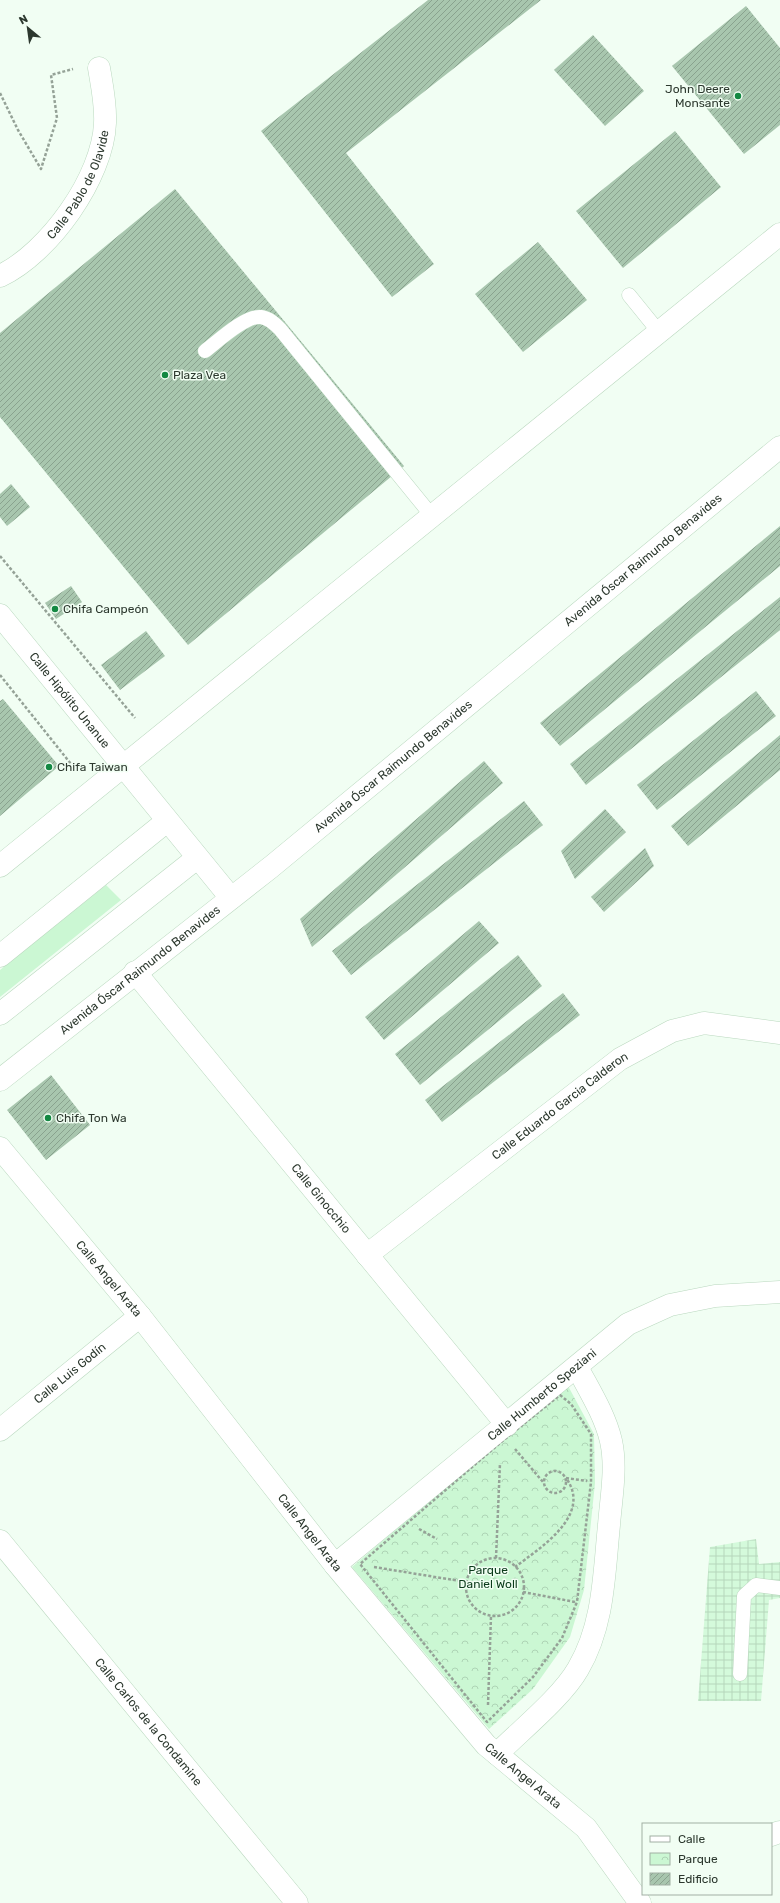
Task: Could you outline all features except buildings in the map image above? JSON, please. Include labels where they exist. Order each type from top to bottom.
[{"type":"street","name":"Calle Pablo de Olavide","points":[[0,276],[11,271],[35,251],[57,228],[89,179],[100,151],[105,124],[104,95],[90,68]]},
{"type":"street","points":[[0,866],[780,234]]},
{"type":"street","name":"Avenida Óscar Raimundo Benavides","points":[[0,1080],[231,898],[448,722],[780,447]]},
{"type":"street","name":"Calle Hipólito Unanue","points":[[0,614],[196,858],[231,898]]},
{"type":"street","points":[[0,956],[167,821]]},
{"type":"street","points":[[0,1014],[196,858]]},
{"type":"street","name":"Calle Ginocchio","points":[[136,972],[367,1255],[507,1432]]},
{"type":"street","name":"Calle Eduardo Garcia Calderon","points":[[367,1255],[620,1059],[672,1031],[704,1024],[780,1033]]},
{"type":"street","name":"Calle Angel Arata","points":[[0,1148],[140,1316],[335,1565],[492,1749],[586,1828],[640,1900]]},
{"type":"street","name":"Calle Humberto Speziani","points":[[335,1565],[507,1432],[577,1367],[628,1324],[670,1305],[715,1296],[780,1292]]},
{"type":"street","name":"Calle Luis Godín","points":[[0,1430],[140,1316]]},
{"type":"street","points":[[492,1749],[563,1689],[578,1669],[591,1642],[601,1607],[613,1475],[611,1441],[599,1410],[577,1367]]},
{"type":"street","name":"Calle Carlos de la Condamine","points":[[0,1540],[297,1903]]},
{"type":"lane","points":[[630,295],[659,332]]},
{"type":"lane","points":[[205,351],[249,319],[261,317],[271,321],[280,329],[432,516]]},
{"type":"lane","points":[[740,1674],[744,1596],[756,1585],[780,1588]]},
{"type":"path","points":[[0,93],[18,130],[41,169],[57,118],[51,75],[90,68]]},
{"type":"path","points":[[0,556],[135,718]]},
{"type":"path","points":[[0,675],[75,769]]},
{"type":"path","points":[[487,1722],[533,1677],[546,1660],[562,1638],[577,1602],[591,1482],[591,1434],[571,1404],[560,1395]]},
{"type":"path","points":[[500,1451],[500,1443],[507,1432],[543,1482],[547,1490],[555,1494],[562,1491],[567,1484],[566,1478]]},
{"type":"path","points":[[496,1558],[500,1459]]},
{"type":"path","points":[[515,1567],[558,1533],[570,1516],[573,1496],[572,1486],[563,1473],[558,1471],[551,1472],[546,1476],[543,1482]]},
{"type":"path","points":[[566,1478],[591,1482]]},
{"type":"path","points":[[408,1523],[437,1539]]},
{"type":"path","points":[[496,1558],[505,1560],[515,1567],[520,1573],[523,1582],[521,1600],[508,1612],[491,1616],[476,1609],[470,1602],[467,1595],[466,1582],[472,1570],[478,1563],[487,1559],[496,1558]]},
{"type":"path","points":[[335,1565],[360,1564],[466,1582]]},
{"type":"path","points":[[523,1592],[601,1607]]},
{"type":"path","points":[[488,1707],[491,1616]]},
{"type":"path","points":[[488,1714],[487,1722],[492,1749]]},
{"type":"shaded area","points":[[756,1539],[759,1564],[780,1562],[780,1598],[769,1600],[761,1701],[698,1701],[710,1547]]},
{"type":"green space","points":[[106,885],[121,900],[0,997],[0,970]]},
{"type":"green space","name":"Parque Daniel Woll","points":[[567,1384],[594,1434],[595,1483],[584,1590],[570,1637],[533,1689],[489,1729],[352,1567]]},
{"type":"place","name":"John Deere Monsante","points":[[738,96]]},
{"type":"place","name":"Plaza Vea","points":[[165,375]]},
{"type":"place","name":"Chifa Campeón","points":[[55,609]]},
{"type":"place","name":"Chifa Taiwan","points":[[49,767]]},
{"type":"place","name":"Chifa Ton Wa","points":[[48,1118]]}]
